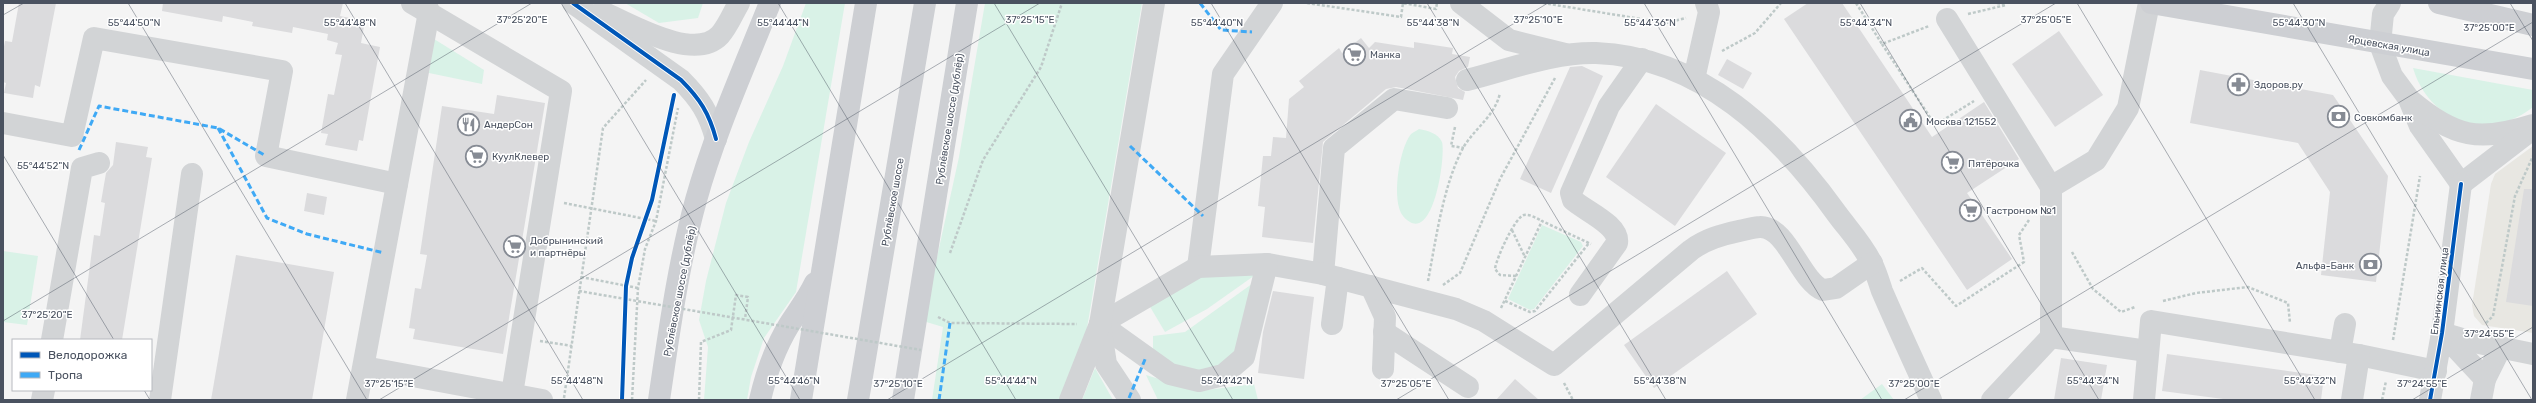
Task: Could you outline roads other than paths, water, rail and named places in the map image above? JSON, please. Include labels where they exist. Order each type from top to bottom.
[{"type":"main road","name":"Рублёвское шоссе (дублёр)","points":[[660,400],[680,271],[696,199],[716,139],[770,3]]},
{"type":"main road","points":[[801,400],[866,3]]},
{"type":"main road","name":"Рублёвское шоссе","points":[[858,400],[925,3]]},
{"type":"main road","name":"Рублёвское шоссе (дублёр)","points":[[903,400],[967,3]]},
{"type":"main road","name":"Ярцевская улица","points":[[2150,3],[2380,44],[2533,69]]},
{"type":"main road","points":[[2439,3],[2533,25]]},
{"type":"main road","points":[[760,400],[766,373],[788,326],[809,296],[825,260]]},
{"type":"street","points":[[572,3],[681,80],[695,94],[709,115],[716,139]]},
{"type":"street","points":[[582,3],[684,45],[700,44],[719,36],[739,3]]},
{"type":"street","points":[[1070,400],[1100,324],[1154,3]]},
{"type":"street","points":[[1198,267],[1201,229],[1223,74],[1272,3]]},
{"type":"street","points":[[1460,3],[1509,40],[1592,61],[1642,60],[1694,79],[1735,105],[1770,133],[1815,183],[1872,262],[1882,291],[1931,400]]},
{"type":"street","points":[[2051,187],[2096,160],[2128,108],[2150,3]]},
{"type":"street","points":[[2390,3],[2383,14],[2380,44],[2392,76],[2409,99],[2430,117],[2449,128],[2475,136],[2502,135],[2533,125]]},
{"type":"street","points":[[357,400],[397,184],[422,6],[561,91],[512,394]]},
{"type":"street","points":[[1694,79],[1708,8]]},
{"type":"street","points":[[1946,19],[2051,187],[2051,337],[1992,400]]},
{"type":"street","points":[[3,123],[72,136],[94,38],[282,71],[266,156],[397,184]]},
{"type":"street","points":[[1467,80],[1568,55]]},
{"type":"street","points":[[1580,295],[1617,243],[1615,231],[1576,202],[1571,193],[1613,100],[1642,60]]},
{"type":"street","points":[[1332,324],[1330,276],[1334,148],[1394,99],[1447,108]]},
{"type":"street","points":[[2409,99],[2420,126],[2461,184],[2533,129]]},
{"type":"street","points":[[52,339],[82,168],[99,163]]},
{"type":"street","points":[[160,400],[192,174]]},
{"type":"street","name":"Ельнинская улица","points":[[2430,400],[2442,333],[2461,184]]},
{"type":"street","points":[[1100,324],[1198,267],[1267,264],[1330,276],[1424,299],[1456,309],[1484,321],[1554,365],[1691,250],[1712,238],[1760,227],[1770,230],[1781,238],[1813,283],[1823,290],[1836,288],[1872,262]]},
{"type":"street","points":[[1100,324],[1170,374],[1199,381],[1224,375],[1244,357],[1267,264]]},
{"type":"street","points":[[1371,286],[1385,317],[1383,369]]},
{"type":"street","points":[[2144,400],[2151,310],[2291,344],[2389,361],[2436,371]]},
{"type":"street","points":[[1100,324],[1106,364],[1130,400]]},
{"type":"street","points":[[2345,324],[2350,354],[2352,400]]},
{"type":"street","points":[[1384,332],[1468,387]]},
{"type":"street","points":[[2442,333],[2469,341],[2533,354]]},
{"type":"street","points":[[2442,333],[2483,390]]},
{"type":"street","points":[[2051,337],[2147,350]]},
{"type":"street","points":[[2483,390],[2501,347]]},
{"type":"street","points":[[364,367],[542,400]]},
{"type":"place","name":"Манка","points":[[1355,54]]},
{"type":"place","name":"Здоров.ру","points":[[2238,84]]},
{"type":"place","name":"Совкомбанк","points":[[2339,117]]},
{"type":"place","name":"Москва 121552","points":[[1910,121]]},
{"type":"place","name":"АндерСон","points":[[468,124]]},
{"type":"place","name":"КуулКлевер","points":[[476,156]]},
{"type":"place","name":"Пятёрочка","points":[[1953,163]]},
{"type":"place","name":"Гастроном №1","points":[[1971,210]]},
{"type":"place","name":"Добрынинский и партнёры","points":[[514,246]]},
{"type":"place","name":"Альфа-Банк","points":[[2370,265]]}]
